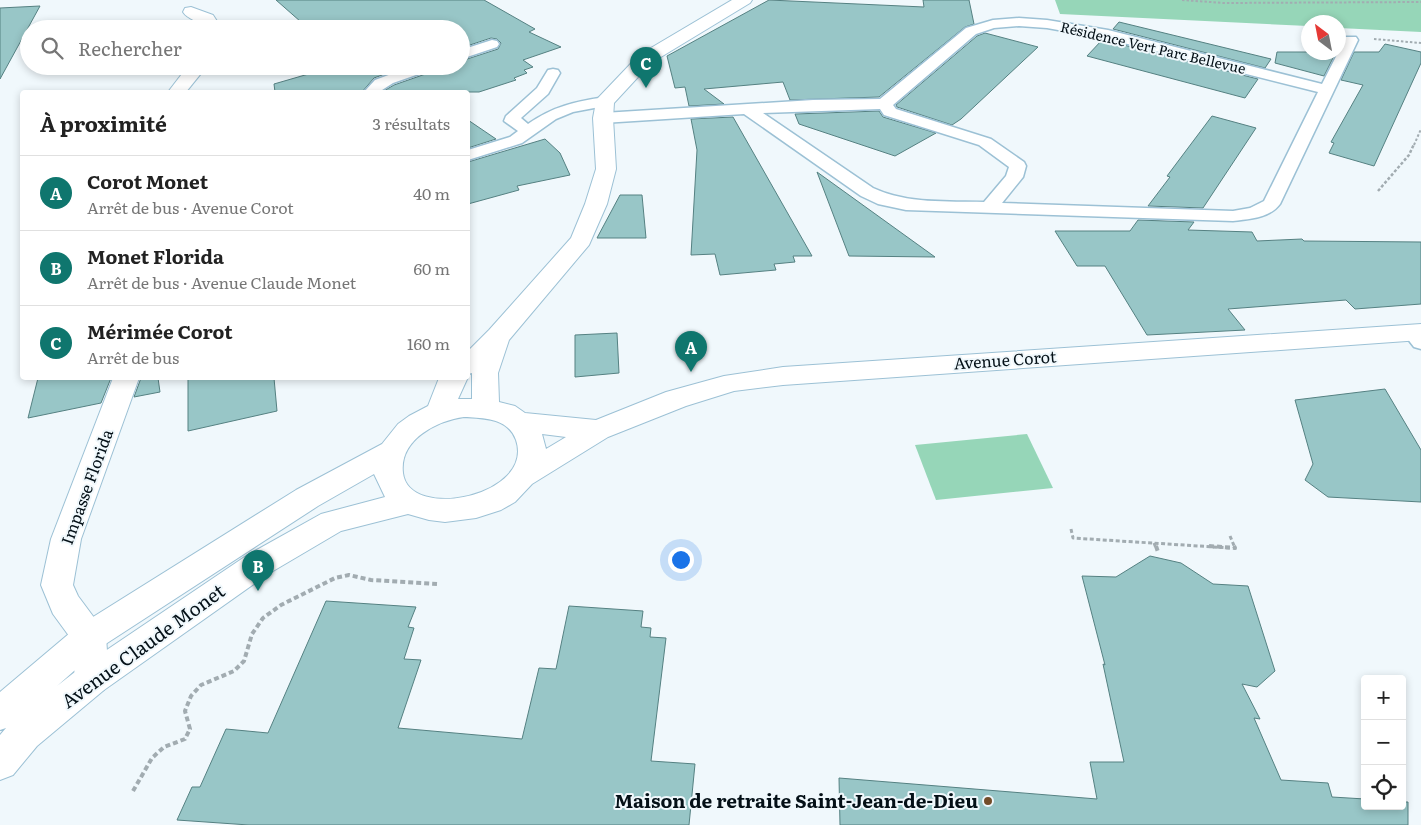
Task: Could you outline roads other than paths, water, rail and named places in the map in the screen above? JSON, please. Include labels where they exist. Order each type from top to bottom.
[{"type":"street","points":[[470,363],[498,336],[581,240],[596,204],[606,169],[604,110],[645,59],[729,6],[744,0]]},
{"type":"street","points":[[191,12],[207,20]]},
{"type":"street","points":[[179,90],[191,75]]},
{"type":"street","points":[[486,408],[485,373],[498,336]]},
{"type":"street","name":"Avenue Corot","points":[[524,476],[598,430],[676,399],[734,382],[783,376],[1418,336]]},
{"type":"street","name":"Impasse Florida","points":[[89,637],[64,604],[57,585],[66,539],[125,380]]},
{"type":"street","points":[[440,412],[450,382],[452,380]]},
{"type":"street","points":[[464,408],[486,408],[505,413],[520,422],[531,438],[533,457],[524,476],[502,496],[471,508],[437,510],[409,502],[394,488],[388,471],[391,452],[408,431],[419,422],[440,412],[464,408]]},
{"type":"street","name":"Avenue Corot","points":[[520,422],[598,430]]},
{"type":"street","name":"Avenue Claude Monet","points":[[0,763],[8,721],[89,637],[307,498],[391,452]]},
{"type":"street","name":"Avenue Claude Monet","points":[[8,721],[92,679],[257,565],[332,522],[409,502]]},
{"type":"street","points":[[89,637],[92,679]]},
{"type":"lane","name":"Résidence Vert Parc Bellevue","points":[[884,104],[971,31],[981,26],[996,23],[1040,23],[1099,33],[1327,90]]},
{"type":"lane","points":[[746,109],[867,192],[884,200],[906,205],[1233,216],[1255,213],[1272,204],[1351,40]]},
{"type":"lane","points":[[470,52],[492,44]]},
{"type":"lane","points":[[528,131],[512,121],[514,116],[542,91],[554,73]]},
{"type":"lane","points":[[373,90],[380,83],[403,75]]},
{"type":"lane","points":[[470,154],[516,140],[550,116],[569,108],[604,110],[746,109],[884,104],[890,112],[985,142],[1018,166],[1014,177],[989,208]]},
{"type":"place","name":"Mérimée Corot","points":[[646,88]]},
{"type":"place","name":"Corot Monet","points":[[691,372]]},
{"type":"place","name":"Monet Florida","points":[[258,591]]},
{"type":"place","name":"Maison de retraite Saint-Jean-de-Dieu","points":[[988,801]]}]
